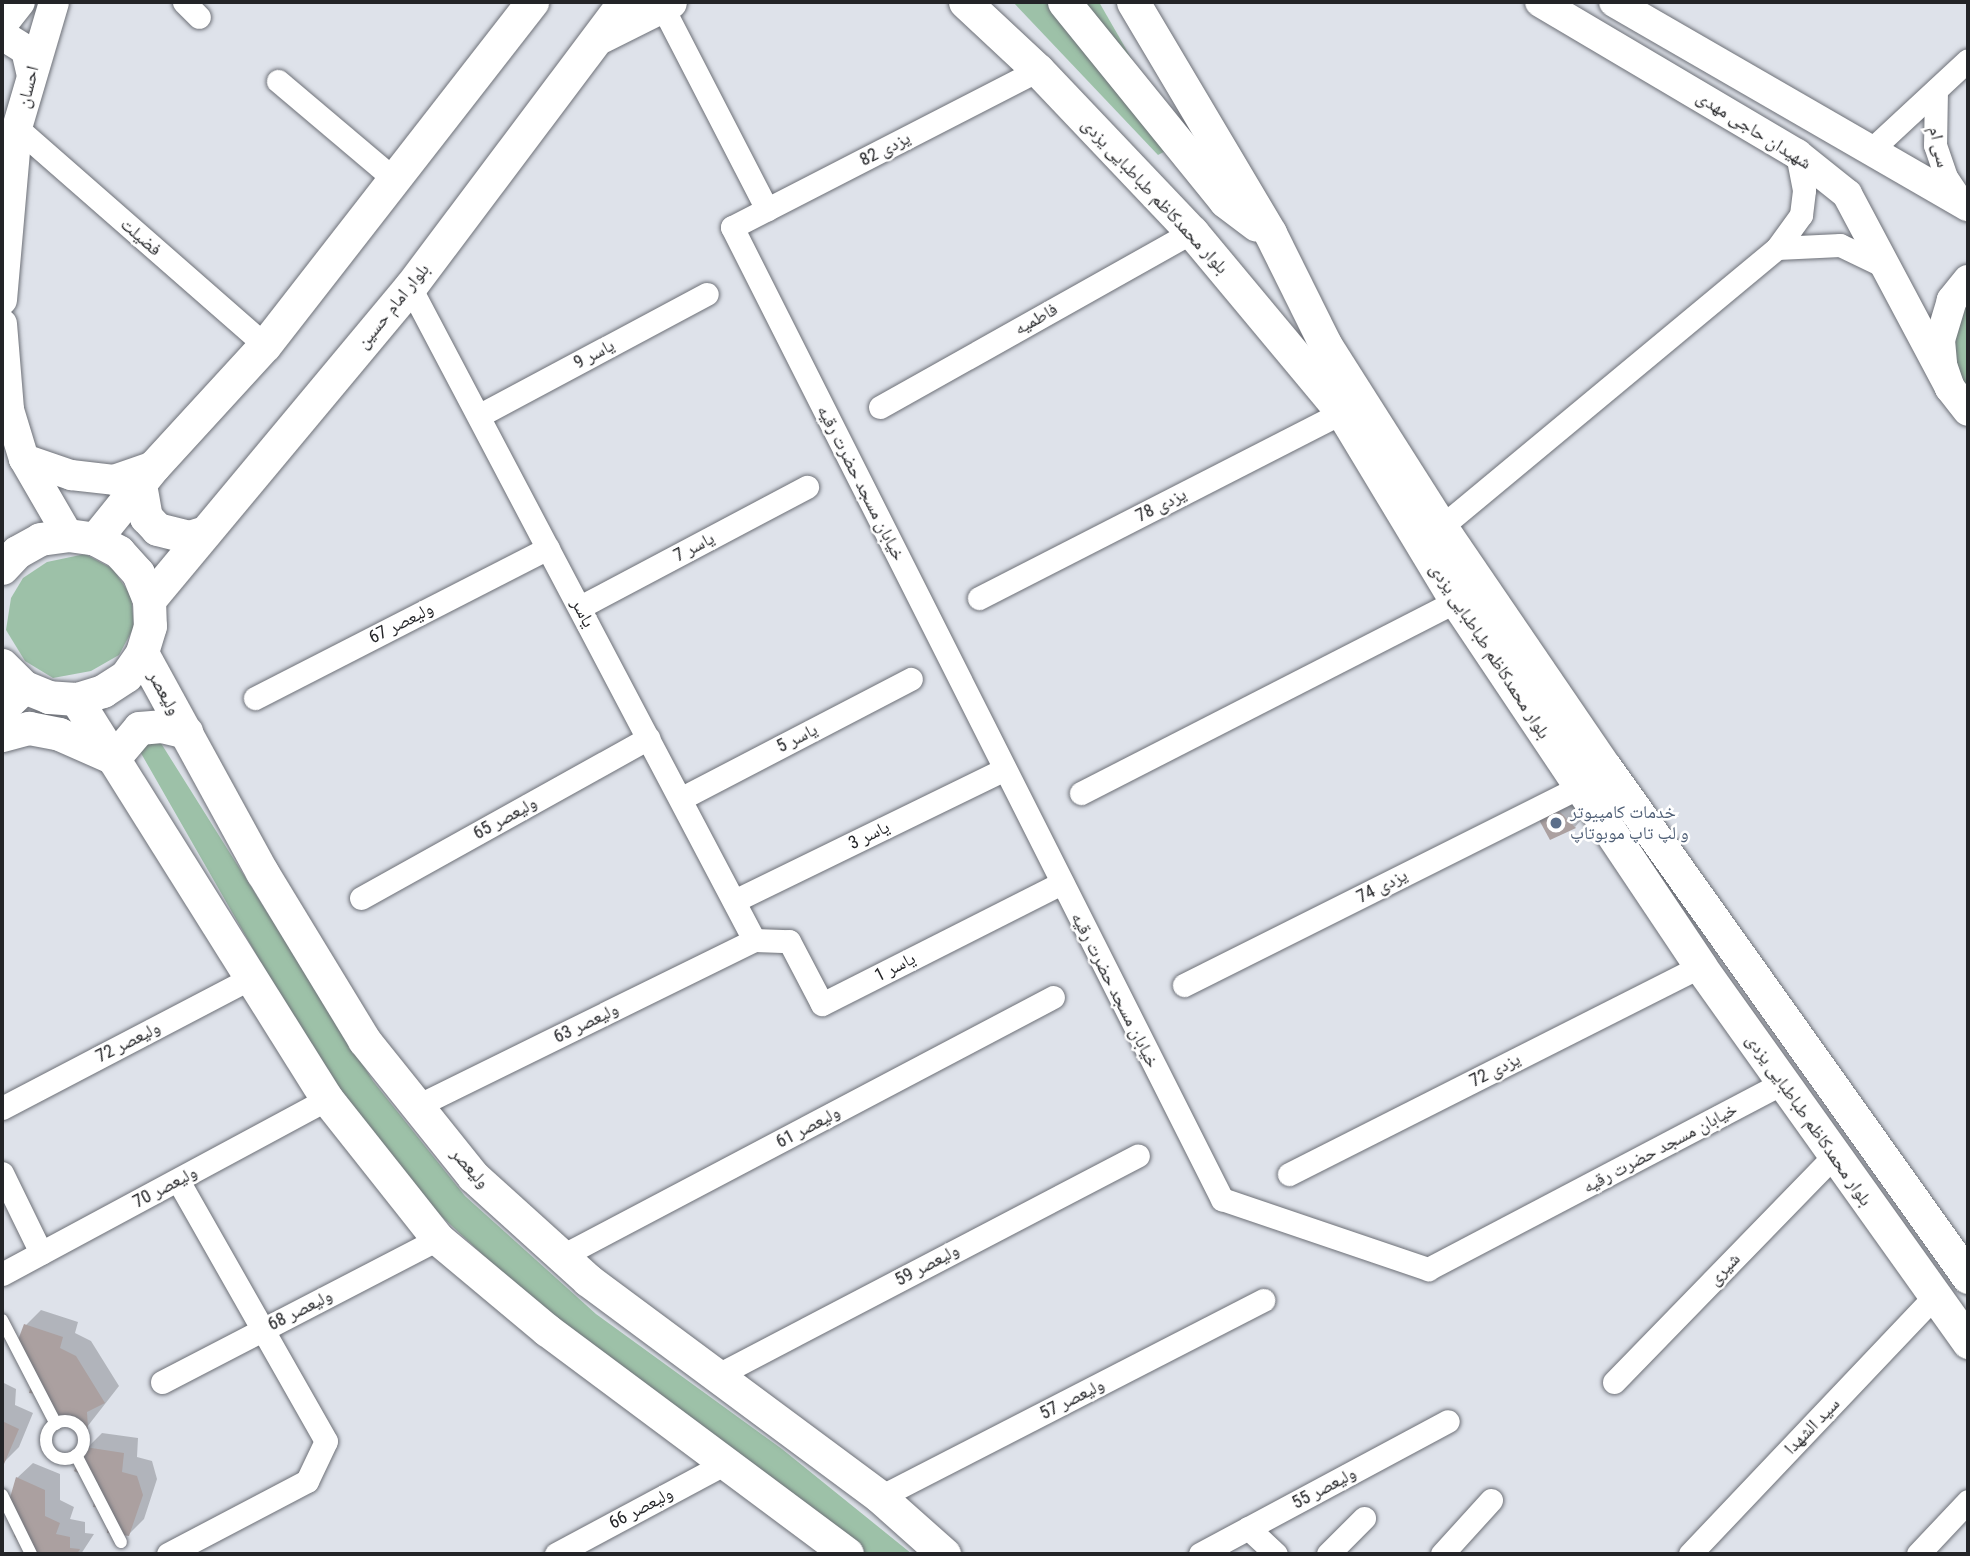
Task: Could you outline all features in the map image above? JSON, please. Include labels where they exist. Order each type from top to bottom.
[{"type":"main road","points":[[81,537],[147,475],[265,345],[532,2]]},
{"type":"main road","name":"بلوار امام حسین","points":[[149,600],[410,287],[591,42],[624,2]]},
{"type":"main road","name":"بلوار محمدکاظم طباطبایی یزدی","points":[[965,2],[1038,70],[1192,232],[1342,412],[1455,601],[1700,966],[1968,1342]]},
{"type":"main road","points":[[1064,2],[1225,201],[1270,233]]},
{"type":"main road","name":"بلوار محمدکاظم طباطبایی یزدی","points":[[1133,2],[1270,233],[1325,344],[1441,527],[1605,767],[1968,1277]]},
{"type":"main road","points":[[591,42],[666,4]]},
{"type":"main road","points":[[147,475],[140,501],[157,529],[189,537],[205,532]]},
{"type":"main road","points":[[2,568],[17,552],[40,539],[81,537],[119,552],[138,573],[149,600],[150,626],[142,653],[126,676],[103,691],[76,699],[49,697],[9,687]]},
{"type":"main road","name":"ولیعصر","points":[[142,653],[299,936],[364,1040],[473,1176],[562,1256],[716,1376],[880,1497],[944,1554]]},
{"type":"main road","points":[[76,699],[253,977],[327,1099],[438,1239],[547,1330],[847,1554]]},
{"type":"main road","points":[[114,758],[139,728],[161,726],[186,732]]},
{"type":"main road","points":[[2,735],[29,728],[59,734],[114,758]]},
{"type":"street","points":[[2,25],[20,2]]},
{"type":"street","name":"احسان","points":[[2,300],[18,128],[30,72],[54,2]]},
{"type":"street","name":"شهیدان حاجی مهدی","points":[[1540,2],[1797,154],[1847,194],[1959,400]]},
{"type":"street","points":[[1614,2],[1966,205]]},
{"type":"street","points":[[666,4],[767,209]]},
{"type":"street","points":[[2,35],[26,50],[30,72]]},
{"type":"street","points":[[1936,90],[1968,60]]},
{"type":"street","name":"یزدی 82","points":[[732,227],[1038,70]]},
{"type":"street","points":[[278,81],[394,179]]},
{"type":"street","name":"سی ام","points":[[1871,150],[1936,90]]},
{"type":"street","name":"سی ام","points":[[1936,90],[1935,145],[1946,177],[1966,205]]},
{"type":"street","name":"فضیلت","points":[[18,128],[265,345]]},
{"type":"street","points":[[1441,527],[1777,248],[1801,215],[1804,190],[1797,154]]},
{"type":"street","name":"خیابان مسجد حضرت رقیه","points":[[732,227],[1222,1199],[1429,1269],[1783,1083]]},
{"type":"street","name":"فاطمیه","points":[[880,407],[1192,232]]},
{"type":"street","points":[[1777,248],[1840,245],[1888,268]]},
{"type":"street","points":[[1959,400],[1942,365],[1940,340],[1952,300],[1968,280]]},
{"type":"street","name":"یاسر","points":[[410,287],[682,798],[754,940]]},
{"type":"street","name":"یاسر 9","points":[[480,415],[707,294]]},
{"type":"street","points":[[2,324],[9,410],[24,459],[81,537]]},
{"type":"street","name":"یزدی 78","points":[[979,598],[1342,412]]},
{"type":"street","points":[[24,459],[71,475],[114,480],[147,475]]},
{"type":"street","name":"یاسر 7","points":[[580,607],[807,487]]},
{"type":"street","name":"ولیعصر 67","points":[[255,698],[548,548]]},
{"type":"street","points":[[1081,793],[1455,601]]},
{"type":"street","name":"یاسر 5","points":[[682,798],[911,679]]},
{"type":"street","name":"ولیعصر 65","points":[[361,898],[648,738]]},
{"type":"street","name":"یاسر 3","points":[[734,901],[1005,769]]},
{"type":"street","name":"یزدی 74","points":[[1184,985],[1580,787]]},
{"type":"street","name":"یاسر 1","points":[[754,940],[789,941],[822,1004],[1062,883]]},
{"type":"street","name":"ولیعصر 63","points":[[417,1106],[754,940]]},
{"type":"street","name":"یزدی 72","points":[[1289,1174],[1700,966]]},
{"type":"street","name":"ولیعصر 72","points":[[2,1108],[253,977]]},
{"type":"street","name":"ولیعصر 61","points":[[562,1256],[1054,997]]},
{"type":"street","name":"ولیعصر 70","points":[[2,1273],[327,1099]]},
{"type":"street","name":"ولیعصر 59","points":[[716,1376],[1138,1155]]},
{"type":"street","name":"شیری","points":[[1614,1382],[1835,1156]]},
{"type":"street","points":[[2,1173],[41,1253]]},
{"type":"street","points":[[168,1554],[307,1481],[326,1441],[265,1328],[178,1180]]},
{"type":"street","name":"ولیعصر 68","points":[[162,1382],[438,1239]]},
{"type":"street","name":"سید الشهدا","points":[[1690,1554],[1934,1297]]},
{"type":"street","name":"ولیعصر 57","points":[[880,1497],[1263,1300]]},
{"type":"street","name":"ولیعصر 55","points":[[1199,1554],[1448,1421]]},
{"type":"street","name":"ولیعصر 66","points":[[556,1554],[726,1462]]},
{"type":"street","points":[[1442,1554],[1492,1500]]},
{"type":"street","points":[[1918,1554],[1968,1501]]},
{"type":"street","points":[[1328,1554],[1364,1518]]},
{"type":"street","points":[[1248,1528],[1276,1554]]},
{"type":"lane","points":[[2,1320],[56,1424]]},
{"type":"lane","points":[[56,1424],[72,1423],[82,1434],[76,1455],[121,1542]]},
{"type":"lane","points":[[56,1424],[46,1438],[51,1454],[68,1459],[76,1455]]},
{"type":"lane","points":[[2,1495],[31,1554]]},
{"type":"green space","points":[[1013,2],[1099,2],[1180,143],[1158,155]]},
{"type":"green space","points":[[1968,290],[1968,392],[1952,365],[1950,327]]},
{"type":"green space","points":[[85,554],[113,569],[131,596],[134,627],[119,655],[91,671],[53,678],[25,661],[6,630],[11,598],[23,578],[47,562]]},
{"type":"green space","points":[[144,740],[159,740],[373,1081],[465,1196],[596,1314],[782,1449],[912,1554],[861,1554],[539,1307],[440,1215],[338,1089],[280,996],[138,748]]},
{"type":"building","name":"خدمات کامپیوتر و لپ تاپ موبوتاپ","points":[[1557,809],[1576,828],[1550,840],[1538,818]]},
{"type":"building","points":[[24,1324],[63,1337],[60,1348],[76,1356],[105,1403],[87,1412],[88,1429],[54,1420],[46,1408],[48,1395],[29,1393],[35,1370],[15,1348]]},
{"type":"building","points":[[2,1421],[19,1429],[4,1464],[2,1464]]},
{"type":"building","points":[[85,1447],[124,1453],[122,1472],[137,1476],[143,1495],[129,1536],[107,1533],[107,1508],[93,1507],[98,1483],[74,1471]]},
{"type":"building","points":[[16,1477],[45,1490],[45,1516],[60,1523],[56,1534],[70,1537],[70,1548],[80,1549],[77,1554],[27,1553],[14,1536],[19,1525],[5,1515]]},
{"type":"place","name":"خدمات کامپیوتر و لپ تاپ موبوتاپ","points":[[1556,823]]}]
